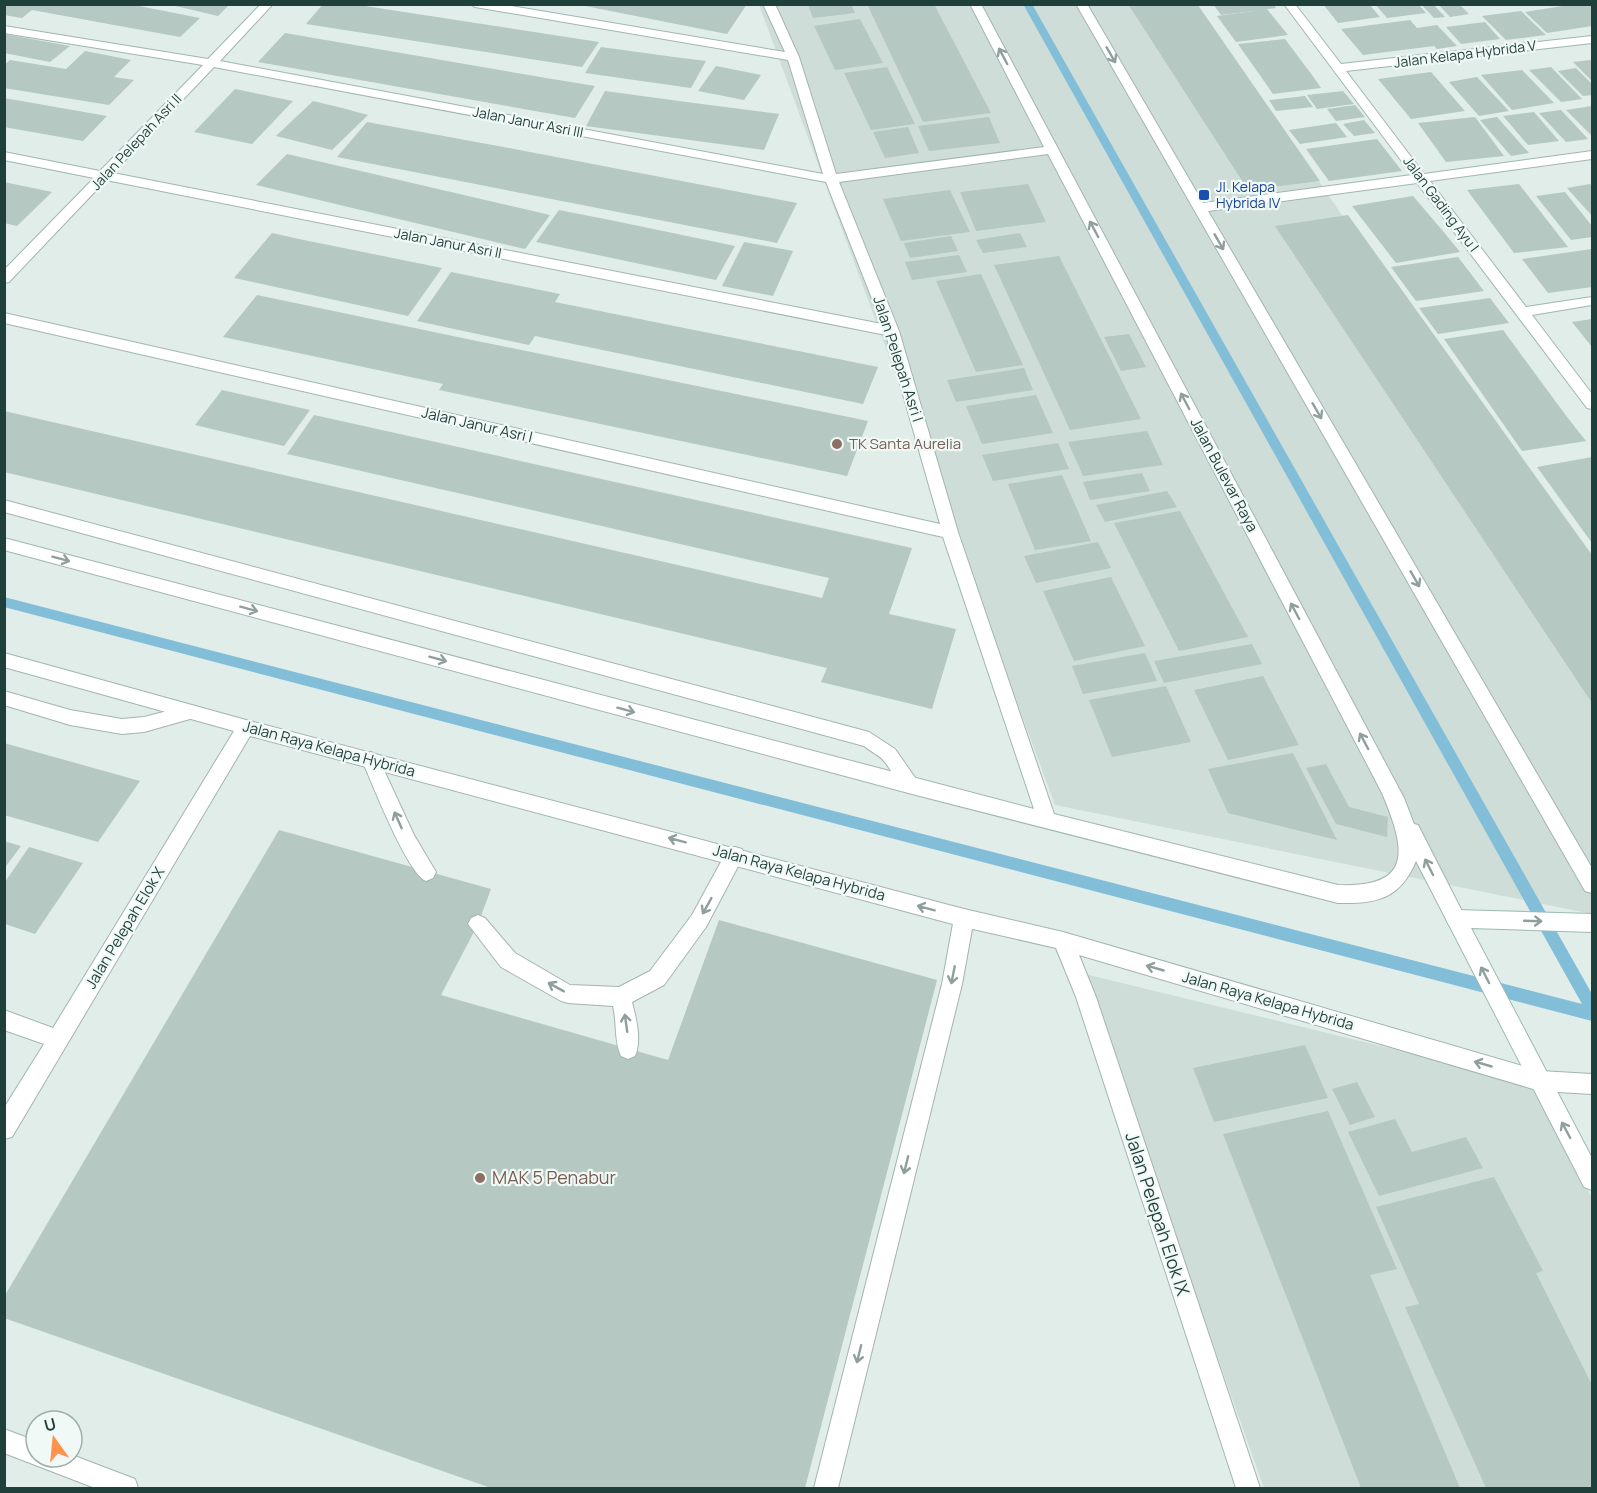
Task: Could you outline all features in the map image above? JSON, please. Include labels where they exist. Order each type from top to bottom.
[{"type":"street","name":"Jalan Pelepah Asri II","points":[[4,279],[268,4]]},
{"type":"street","points":[[475,4],[793,57]]},
{"type":"street","name":"Jalan Pelepah Asri I","points":[[769,4],[793,57],[831,179],[891,331],[950,532],[1047,821]]},
{"type":"street","name":"Jalan Bulevar Raya","points":[[975,4],[1593,1179]]},
{"type":"street","points":[[1081,4],[1593,885]]},
{"type":"street","name":"Jalan Gading Ayu I","points":[[1289,4],[1593,404]]},
{"type":"street","name":"Jalan Janur Asri III","points":[[4,29],[211,63],[831,179],[1053,150]]},
{"type":"street","name":"Jalan Kelapa Hybrida V","points":[[1338,68],[1593,39]]},
{"type":"street","points":[[1199,208],[1593,155]]},
{"type":"street","name":"Jalan Janur Asri II","points":[[4,156],[891,331]]},
{"type":"street","points":[[1522,312],[1593,301]]},
{"type":"street","name":"Jalan Janur Asri I","points":[[4,318],[950,532]]},
{"type":"street","points":[[4,506],[869,740],[889,754],[912,786]]},
{"type":"street","points":[[4,544],[912,786],[1338,894],[1365,895],[1382,891],[1397,881],[1407,862],[1410,847],[1406,830],[1391,793]]},
{"type":"street","name":"Jalan Raya Kelapa Hybrida","points":[[4,660],[246,727],[735,855],[964,918],[1064,941],[1540,1081],[1583,1084]]},
{"type":"street","points":[[4,698],[93,722],[118,725],[136,726],[191,712]]},
{"type":"street","name":"Jalan Pelepah Elok X","points":[[4,1129],[246,727]]},
{"type":"street","points":[[371,760],[407,840],[426,872]]},
{"type":"street","points":[[478,924],[508,960],[568,994],[621,997],[657,978],[699,921],[735,855]]},
{"type":"street","points":[[826,1488],[952,984],[964,918]]},
{"type":"street","points":[[1456,919],[1590,923]]},
{"type":"street","name":"Jalan Pelepah Elok IX","points":[[1064,941],[1086,997],[1248,1488]]},
{"type":"street","points":[[621,997],[627,1022],[628,1049]]},
{"type":"street","points":[[4,1020],[57,1039]]},
{"type":"street","points":[[4,1441],[24,1448]]},
{"type":"street","points":[[76,1469],[126,1488]]},
{"type":"shaded area","points":[[759,5],[1198,5],[1592,580],[1592,914],[1055,805]]},
{"type":"shaded area","points":[[1081,973],[1532,1083],[1592,1198],[1592,1488],[1264,1488]]},
{"type":"building","points":[[4,4],[129,4],[200,18],[180,37],[32,10],[22,18],[4,15]]},
{"type":"building","points":[[167,4],[230,4],[218,16]]},
{"type":"building","points":[[323,4],[352,4],[599,42],[582,67],[306,24]]},
{"type":"building","points":[[575,4],[747,4],[727,34]]},
{"type":"building","points":[[851,4],[855,13],[813,18],[808,5]]},
{"type":"building","points":[[867,4],[934,4],[991,113],[923,122]]},
{"type":"building","points":[[1128,4],[1197,4],[1320,181],[1248,190]]},
{"type":"building","points":[[1213,4],[1273,4],[1276,8],[1267,9],[1288,35],[1236,42],[1217,16],[1262,10],[1221,15]]},
{"type":"building","points":[[1323,4],[1369,4],[1380,17],[1338,23]]},
{"type":"building","points":[[1375,4],[1418,4],[1426,13],[1387,18]]},
{"type":"building","points":[[1421,4],[1433,4],[1445,17],[1434,18]]},
{"type":"building","points":[[1438,4],[1459,4],[1469,14],[1450,17]]},
{"type":"building","points":[[1575,4],[1592,4],[1592,26],[1547,33],[1525,12]]},
{"type":"building","points":[[1521,11],[1546,35],[1506,40],[1482,16]]},
{"type":"building","points":[[860,19],[883,63],[835,70],[814,26]]},
{"type":"building","points":[[1410,20],[1417,28],[1437,25],[1457,46],[1437,49],[1434,46],[1363,55],[1341,29]]},
{"type":"building","points":[[1485,22],[1500,39],[1461,44],[1446,27]]},
{"type":"building","points":[[285,33],[595,86],[575,118],[258,62]]},
{"type":"building","points":[[4,34],[70,46],[50,62],[4,53]]},
{"type":"building","points":[[1285,39],[1321,88],[1273,94],[1238,44]]},
{"type":"building","points":[[601,47],[706,61],[691,88],[585,73]]},
{"type":"building","points":[[85,51],[131,60],[114,77],[134,80],[109,105],[4,88],[4,65],[10,60],[66,69]]},
{"type":"building","points":[[1590,60],[1592,62],[1592,81],[1573,62]]},
{"type":"building","points":[[716,66],[761,75],[744,100],[698,91]]},
{"type":"building","points":[[887,67],[915,124],[871,130],[844,73]]},
{"type":"building","points":[[1551,67],[1582,99],[1561,102],[1529,70]]},
{"type":"building","points":[[1576,68],[1592,84],[1592,95],[1583,96],[1558,71]]},
{"type":"building","points":[[1522,70],[1554,103],[1512,110],[1481,75]]},
{"type":"building","points":[[1431,72],[1465,111],[1411,119],[1378,79]]},
{"type":"building","points":[[1477,77],[1509,111],[1479,116],[1449,82]]},
{"type":"building","points":[[235,89],[293,101],[252,144],[194,132]]},
{"type":"building","points":[[605,91],[779,114],[764,150],[586,126]]},
{"type":"building","points":[[1343,91],[1354,104],[1317,109],[1307,95]]},
{"type":"building","points":[[1305,96],[1313,107],[1276,111],[1269,100]]},
{"type":"building","points":[[4,98],[107,116],[83,141],[4,127]]},
{"type":"building","points":[[313,101],[368,115],[332,150],[276,136]]},
{"type":"building","points":[[1355,105],[1365,117],[1336,121],[1327,109]]},
{"type":"building","points":[[1592,106],[1592,136],[1566,110]]},
{"type":"building","points":[[1561,110],[1588,139],[1566,142],[1539,113]]},
{"type":"building","points":[[1534,112],[1559,141],[1528,145],[1503,116]]},
{"type":"building","points":[[989,117],[1000,143],[929,151],[918,126]]},
{"type":"building","points":[[1475,117],[1504,156],[1446,162],[1418,123]]},
{"type":"building","points":[[1497,117],[1529,153],[1511,156],[1480,120]]},
{"type":"building","points":[[1364,120],[1375,133],[1354,136],[1343,124]]},
{"type":"building","points":[[367,122],[797,203],[777,243],[337,157]]},
{"type":"building","points":[[1336,123],[1347,137],[1300,144],[1289,130]]},
{"type":"building","points":[[908,127],[919,153],[885,158],[873,132]]},
{"type":"building","points":[[1377,139],[1402,171],[1329,181],[1306,149]]},
{"type":"building","points":[[287,154],[550,215],[525,249],[256,185]]},
{"type":"building","points":[[4,182],[52,192],[17,226],[4,223]]},
{"type":"building","points":[[1028,184],[1046,222],[976,231],[960,192]]},
{"type":"building","points":[[1519,184],[1568,247],[1514,253],[1467,190]]},
{"type":"building","points":[[1590,184],[1592,188],[1592,216],[1567,188]]},
{"type":"building","points":[[950,190],[970,232],[901,241],[883,199]]},
{"type":"building","points":[[1565,192],[1592,226],[1592,237],[1571,240],[1536,196]]},
{"type":"building","points":[[1413,196],[1460,252],[1396,263],[1352,206]]},
{"type":"building","points":[[559,210],[735,246],[716,280],[536,242]]},
{"type":"building","points":[[1348,215],[1592,555],[1592,703],[1275,226]]},
{"type":"building","points":[[272,233],[442,268],[408,316],[234,278]]},
{"type":"building","points":[[1020,233],[1027,247],[983,253],[976,240]]},
{"type":"building","points":[[951,236],[958,251],[910,258],[904,243]]},
{"type":"building","points":[[744,242],[793,251],[773,296],[722,286]]},
{"type":"building","points":[[1592,249],[1592,287],[1548,293],[1522,259]]},
{"type":"building","points":[[959,255],[967,272],[912,280],[905,262]]},
{"type":"building","points":[[1059,256],[1141,419],[1070,430],[994,265]]},
{"type":"building","points":[[1458,257],[1484,291],[1416,301],[1391,267]]},
{"type":"building","points":[[451,272],[560,294],[555,302],[878,367],[863,404],[535,336],[529,345],[417,321]]},
{"type":"building","points":[[981,274],[1023,365],[976,372],[936,281]]},
{"type":"building","points":[[257,295],[868,421],[847,476],[439,390],[443,384],[223,337]]},
{"type":"building","points":[[1490,298],[1509,323],[1438,334],[1419,308]]},
{"type":"building","points":[[1592,319],[1592,347],[1572,322]]},
{"type":"building","points":[[1503,330],[1586,441],[1522,451],[1444,339]]},
{"type":"building","points":[[1129,334],[1146,367],[1121,371],[1104,337]]},
{"type":"building","points":[[1024,368],[1033,390],[956,402],[947,380]]},
{"type":"building","points":[[222,390],[310,410],[284,446],[195,425]]},
{"type":"building","points":[[1036,395],[1053,433],[982,444],[966,406]]},
{"type":"building","points":[[4,411],[822,598],[829,578],[287,454],[314,415],[912,548],[889,614],[956,629],[932,709],[821,682],[827,668],[4,472]]},
{"type":"building","points":[[1147,431],[1163,465],[1083,476],[1068,442]]},
{"type":"building","points":[[1058,443],[1069,469],[993,481],[982,455]]},
{"type":"building","points":[[1592,457],[1592,543],[1537,467]]},
{"type":"building","points":[[1142,473],[1150,491],[1090,500],[1083,482]]},
{"type":"building","points":[[1062,475],[1091,541],[1035,550],[1008,484]]},
{"type":"building","points":[[1167,491],[1177,507],[1105,522],[1096,505]]},
{"type":"building","points":[[1180,511],[1248,637],[1179,651],[1114,523]]},
{"type":"building","points":[[1098,542],[1111,568],[1036,583],[1024,556]]},
{"type":"building","points":[[1111,577],[1145,646],[1074,661],[1043,591]]},
{"type":"building","points":[[1252,644],[1262,664],[1164,683],[1154,661]]},
{"type":"building","points":[[1145,653],[1157,681],[1083,694],[1072,666]]},
{"type":"building","points":[[1263,676],[1299,745],[1228,760],[1194,690]]},
{"type":"building","points":[[1166,686],[1191,742],[1112,757],[1089,700]]},
{"type":"building","points":[[4,743],[140,781],[98,842],[4,815]]},
{"type":"building","points":[[1293,753],[1337,840],[1228,813],[1208,769]]},
{"type":"building","points":[[1326,764],[1349,807],[1388,817],[1387,837],[1336,824],[1306,768]]},
{"type":"building","name":"MAK 5 Penabur","points":[[279,830],[491,889],[478,924],[441,995],[668,1060],[719,920],[937,980],[805,1488],[491,1488],[4,1318],[4,1297]]},
{"type":"building","points":[[4,841],[21,846],[4,869]]},
{"type":"building","points":[[29,847],[83,863],[35,934],[5,924],[5,882]]},
{"type":"building","points":[[1305,1045],[1328,1098],[1214,1122],[1193,1068]]},
{"type":"building","points":[[1357,1082],[1375,1117],[1350,1125],[1332,1089]]},
{"type":"building","points":[[1328,1111],[1397,1269],[1370,1275],[1460,1488],[1361,1488],[1223,1134]]},
{"type":"building","points":[[1395,1119],[1412,1152],[1466,1137],[1483,1168],[1379,1196],[1348,1132]]},
{"type":"building","points":[[1494,1177],[1543,1271],[1536,1273],[1592,1385],[1592,1488],[1486,1488],[1405,1307],[1419,1304],[1376,1207]]},
{"type":"waterway","points":[[1027,4],[1592,1008]]},
{"type":"waterway","points":[[4,602],[1592,1014]]},
{"type":"place","name":"Jl. Kelapa Hybrida IV","points":[[1204,195]]},
{"type":"place","name":"TK Santa Aurelia","points":[[837,444]]},
{"type":"place","name":"MAK 5 Penabur","points":[[480,1178]]}]
